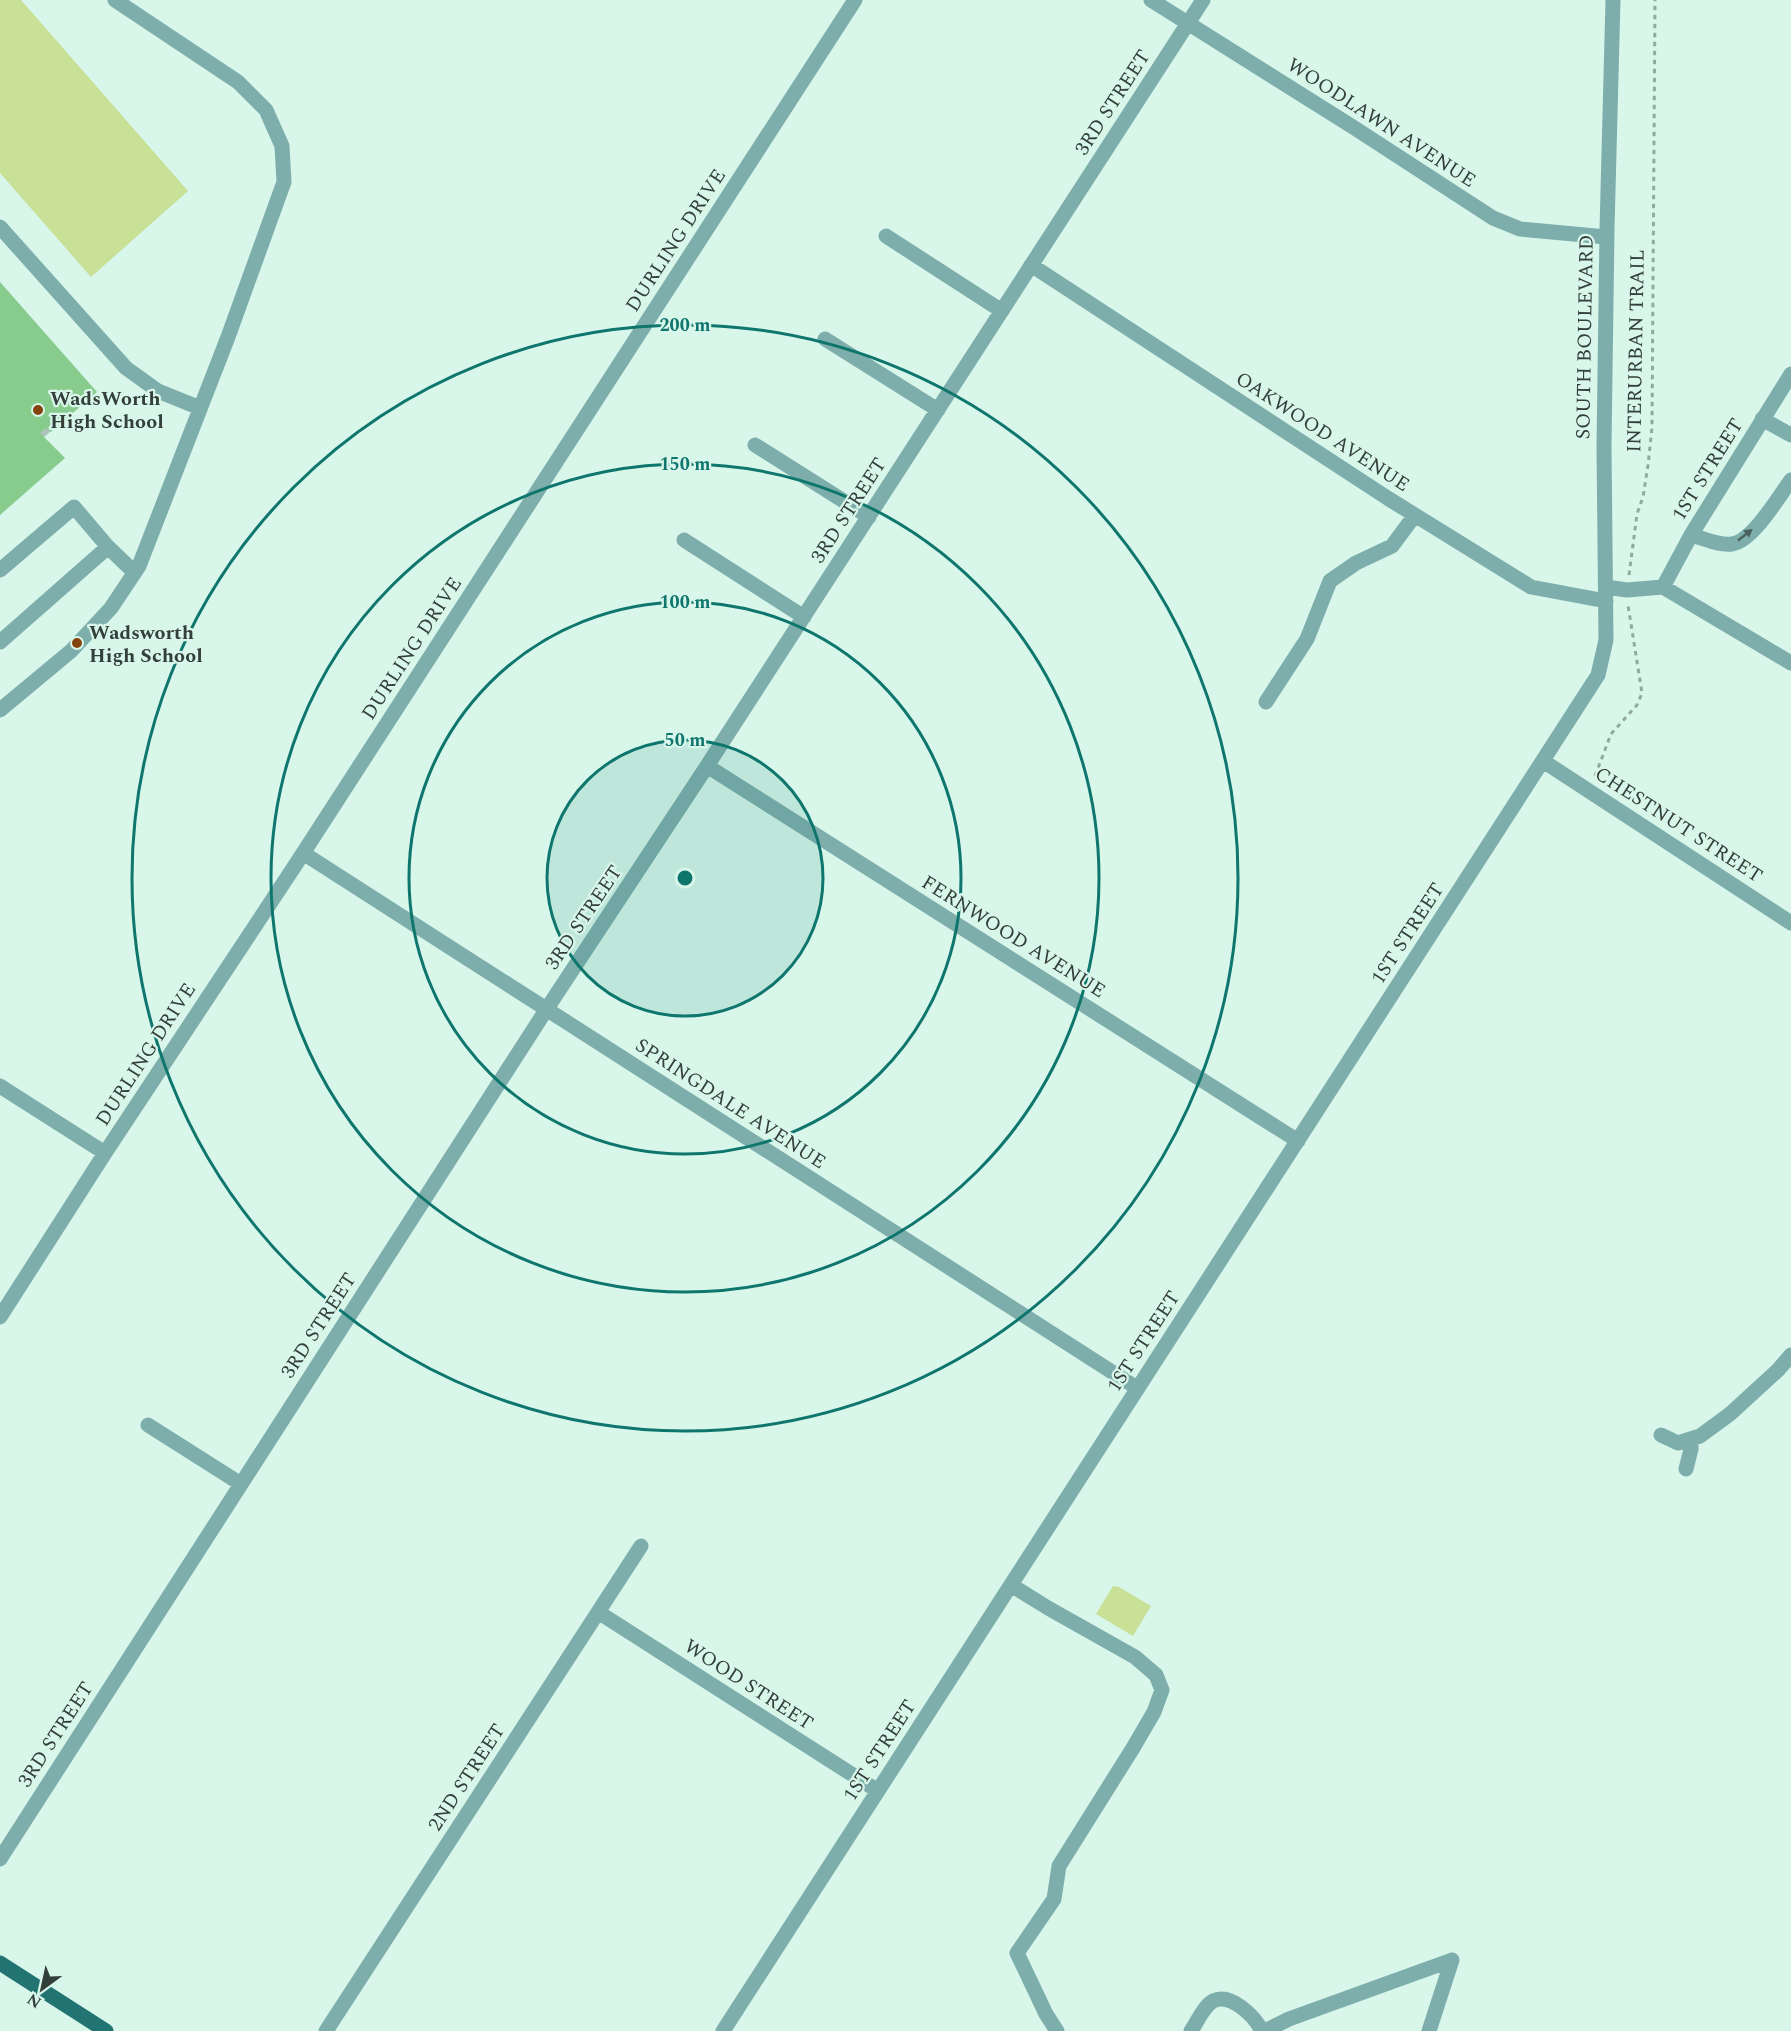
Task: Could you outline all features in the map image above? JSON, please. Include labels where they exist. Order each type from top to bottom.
[{"type":"main road","points":[[0,1964],[106,2031]]},
{"type":"street","points":[[0,711],[71,651],[111,608],[139,566],[284,182],[282,146],[266,110],[238,82],[115,0]]},
{"type":"street","name":"DURLING DRIVE","points":[[0,1317],[855,0]]},
{"type":"street","name":"WOODLAWN AVENUE","points":[[1151,0],[1493,218],[1520,229],[1606,237]]},
{"type":"street","name":"3RD STREET","points":[[0,1859],[546,1010],[804,617],[1203,0]]},
{"type":"street","name":"SOUTH BOULEVARD","points":[[1599,675],[1606,640],[1604,447],[1606,237],[1613,0]]},
{"type":"street","points":[[0,227],[126,368],[158,391],[200,408]]},
{"type":"street","points":[[886,236],[1002,311]]},
{"type":"street","name":"OAKWOOD AVENUE","points":[[1031,265],[1531,588],[1606,594],[1663,587]]},
{"type":"street","points":[[825,339],[938,410]]},
{"type":"street","name":"1ST STREET","points":[[1663,587],[1691,535],[1791,374]]},
{"type":"street","points":[[1762,419],[1791,435]]},
{"type":"street","points":[[755,445],[868,517]]},
{"type":"street","points":[[1691,535],[1719,543],[1733,544],[1745,538],[1758,525],[1791,480]]},
{"type":"street","points":[[0,570],[74,507],[108,547],[134,572]]},
{"type":"street","points":[[1266,702],[1307,639],[1330,581],[1356,563],[1392,546],[1415,515]]},
{"type":"street","points":[[684,540],[804,617]]},
{"type":"street","points":[[0,642],[108,547]]},
{"type":"street","points":[[1663,587],[1791,663]]},
{"type":"street","name":"1ST STREET","points":[[723,2031],[1599,675]]},
{"type":"street","name":"CHESTNUT STREET","points":[[1543,760],[1791,923]]},
{"type":"street","name":"FERNWOOD AVENUE","points":[[707,766],[1298,1141]]},
{"type":"street","name":"SPRINGDALE AVENUE","points":[[303,853],[1137,1388]]},
{"type":"street","points":[[0,1086],[105,1153]]},
{"type":"street","points":[[1661,1435],[1678,1443],[1700,1436],[1730,1414],[1791,1355]]},
{"type":"street","points":[[148,1425],[241,1484]]},
{"type":"street","points":[[1686,1469],[1691,1439]]},
{"type":"street","name":"2ND STREET","points":[[326,2031],[641,1546]]},
{"type":"street","points":[[1011,1585],[1135,1657],[1156,1675],[1162,1690],[1154,1712],[1133,1748],[1059,1866],[1054,1899],[1017,1953],[1046,2014],[1057,2031]]},
{"type":"street","name":"WOOD STREET","points":[[598,1612],[878,1791]]},
{"type":"street","points":[[1191,2031],[1206,2007],[1220,1999],[1246,2010],[1263,2031],[1289,2019],[1452,1960],[1429,2031]]},
{"type":"path","name":"INTERURBAN TRAIL","points":[[1591,792],[1611,734],[1637,705],[1642,693],[1641,677],[1630,627],[1627,590],[1631,552],[1648,465],[1652,428],[1655,0]]},
{"type":"green space","points":[[0,0],[21,0],[188,191],[91,277],[0,173]]},
{"type":"green space","points":[[1113,1586],[1119,1587],[1151,1606],[1133,1636],[1096,1614]]},
{"type":"building","name":"WadsWorth High School","points":[[0,282],[97,392],[51,432],[46,428],[40,433],[65,458],[0,515]]},
{"type":"place","name":"WadsWorth High School","points":[[38,410]]},
{"type":"place","name":"Wadsworth High School","points":[[77,643]]}]
